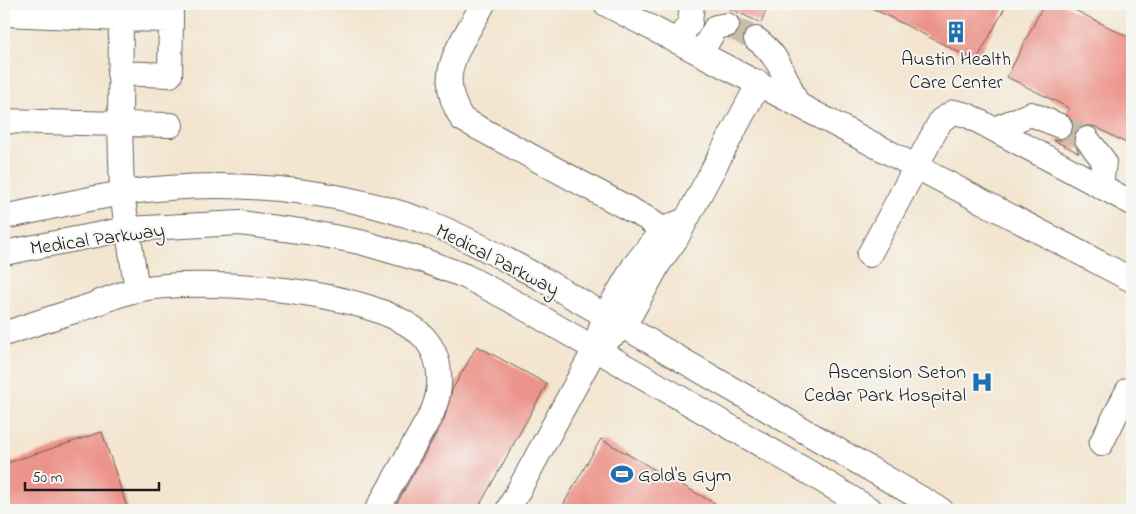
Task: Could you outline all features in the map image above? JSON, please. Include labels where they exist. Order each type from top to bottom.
[{"type":"street","points":[[483,4],[453,60],[448,76],[452,104],[462,119],[675,229]]},
{"type":"street","points":[[606,4],[1132,280]]},
{"type":"street","points":[[677,41],[690,23],[692,4]]},
{"type":"street","points":[[4,14],[121,18],[171,12],[170,75],[119,73]]},
{"type":"street","points":[[121,18],[119,73],[122,194],[137,290]]},
{"type":"street","points":[[701,53],[716,27],[727,25]]},
{"type":"street","points":[[756,39],[768,48],[778,60],[797,104]]},
{"type":"street","points":[[508,510],[595,349],[659,263],[675,229],[730,141],[759,84]]},
{"type":"street","points":[[869,255],[941,120],[954,112],[967,115],[1132,203]]},
{"type":"street","points":[[994,129],[1031,114],[1060,126]]},
{"type":"street","points":[[4,121],[171,125]]},
{"type":"street","points":[[1087,139],[1104,161],[1101,187]]},
{"type":"street","name":"Medical Parkway","points":[[4,217],[122,194],[168,188],[222,186],[284,189],[339,198],[388,210],[479,244],[941,510]]},
{"type":"street","name":"Medical Parkway","points":[[4,253],[127,229],[240,224],[307,232],[360,242],[422,260],[465,276],[810,472],[872,510]]},
{"type":"street","points":[[4,334],[137,290],[220,286],[272,288],[356,304],[401,320],[418,331],[428,342],[439,370],[438,400],[377,510]]},
{"type":"street","points":[[1101,444],[1128,390]]},
{"type":"building","points":[[720,4],[769,4],[761,23]]},
{"type":"building","name":"Austin Health Care Center","points":[[864,4],[1007,4],[976,61]]},
{"type":"building","points":[[1044,4],[1063,4],[1132,39],[1132,146],[1094,126],[1085,126],[1075,133],[1074,141],[1079,153],[1053,140],[1062,140],[1072,132],[1074,124],[1066,114],[1069,108],[1007,77]]},
{"type":"building","points":[[477,346],[547,384],[477,510],[393,510],[444,420],[452,390]]},
{"type":"building","points":[[102,432],[128,510],[4,510],[4,464]]},
{"type":"building","name":"Gold's Gym","points":[[601,439],[726,510],[560,510]]},
{"type":"tunnel","points":[[727,25],[756,39]]},
{"type":"tunnel","points":[[1060,126],[1087,139]]},
{"type":"place","name":"Austin Health Care Center","points":[[956,32]]},
{"type":"place","name":"Ascension Seton Cedar Park Hospital","points":[[982,382]]},
{"type":"place","name":"Gold's Gym","points":[[622,474]]}]
